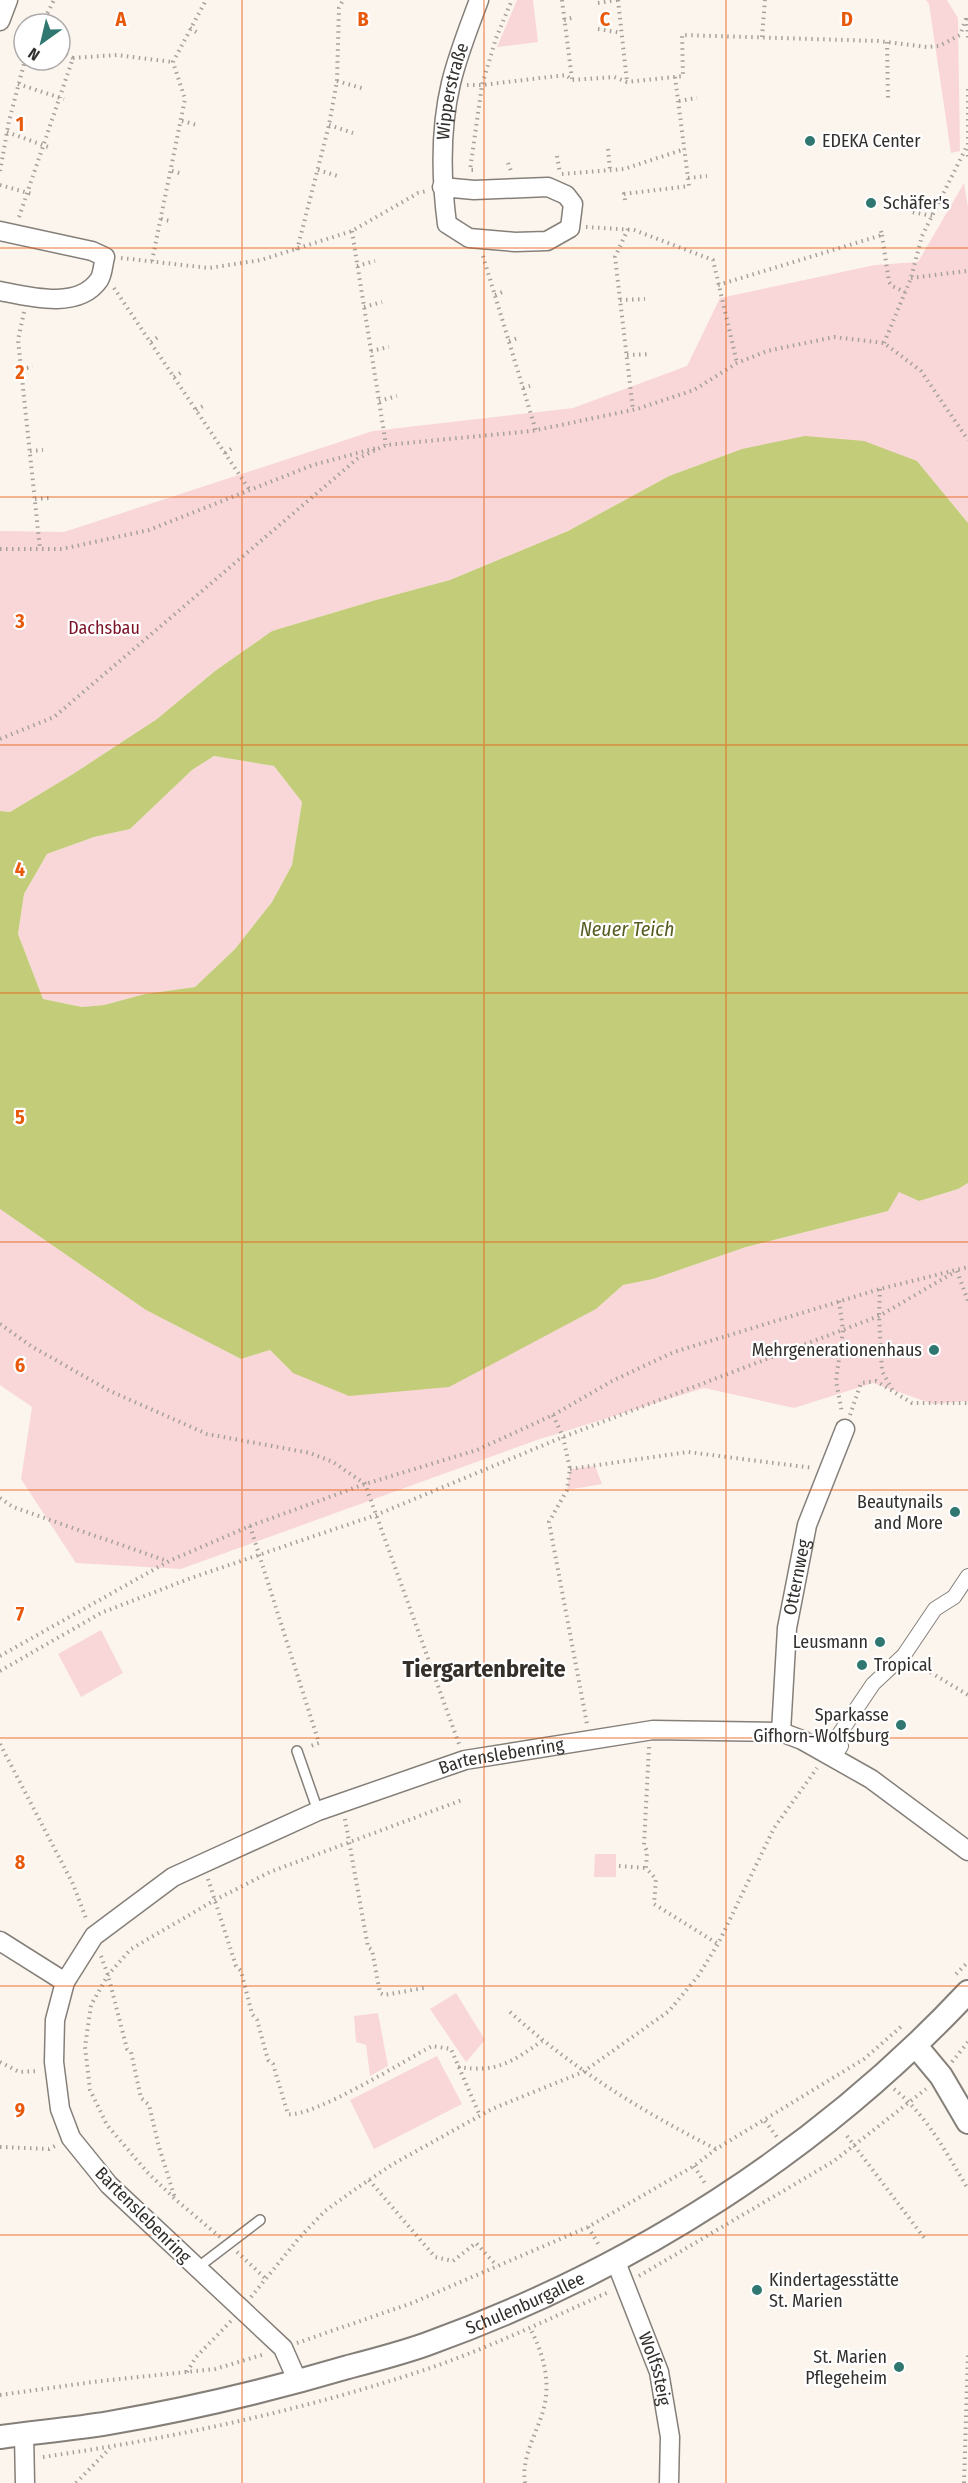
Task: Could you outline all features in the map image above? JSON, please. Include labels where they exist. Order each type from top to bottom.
[{"type":"street","points":[[0,21],[8,0]]},
{"type":"street","name":"Wipperstraße","points":[[479,0],[451,84],[444,136],[442,187],[447,224],[469,238],[515,242],[547,242],[570,228]]},
{"type":"street","points":[[442,187],[474,190],[548,187],[566,195],[573,204],[570,228]]},
{"type":"street","points":[[0,291],[28,297],[74,298],[91,289],[101,278],[105,256],[7,232]]},
{"type":"street","name":"Otternweg","points":[[781,1732],[787,1628],[807,1525],[844,1429]]},
{"type":"street","points":[[834,1757],[841,1746],[834,1742],[873,1684],[904,1655],[935,1609],[954,1597],[968,1576]]},
{"type":"street","name":"Bartenslebenring","points":[[298,2382],[283,2348],[109,2185],[72,2138],[60,2109],[55,2070],[55,2019],[65,1982],[94,1936],[173,1877],[318,1811],[465,1760],[653,1730],[781,1732],[802,1740],[871,1779],[968,1851]]},
{"type":"street","points":[[0,1941],[65,1982]]},
{"type":"street","name":"Schulenburgallee","points":[[0,2437],[107,2423],[177,2410],[298,2382],[426,2345],[521,2307],[616,2262],[726,2195],[804,2142],[916,2046],[959,1986]]},
{"type":"street","points":[[916,2046],[941,2076],[968,2122]]},
{"type":"street","name":"Wolfssteig","points":[[616,2262],[658,2372],[670,2437],[669,2483]]},
{"type":"street","points":[[24,2434],[25,2483]]},
{"type":"lane","points":[[297,1751],[318,1811]]},
{"type":"lane","points":[[197,2268],[260,2220]]},
{"type":"path","points":[[152,261],[185,99],[173,62],[206,0]]},
{"type":"path","points":[[297,250],[329,125],[337,81],[339,8],[343,0]]},
{"type":"path","points":[[470,170],[482,85],[496,38],[512,0]]},
{"type":"path","points":[[562,0],[572,80]]},
{"type":"path","points":[[598,3],[617,0],[627,82]]},
{"type":"path","points":[[762,37],[765,0]]},
{"type":"path","points":[[451,84],[482,85],[566,75],[572,80],[614,77],[627,82],[675,77],[683,75],[682,35],[939,46],[960,35],[967,15]]},
{"type":"path","points":[[967,15],[968,38]]},
{"type":"path","points":[[564,20],[575,17]]},
{"type":"path","points":[[190,28],[198,33]]},
{"type":"path","points":[[598,29],[621,33]]},
{"type":"path","points":[[887,42],[888,99]]},
{"type":"path","points":[[7,232],[30,193],[73,58],[117,55],[173,62]]},
{"type":"path","points":[[0,171],[22,72]]},
{"type":"path","points":[[625,200],[624,194],[689,186],[675,77]]},
{"type":"path","points":[[337,81],[365,89]]},
{"type":"path","points":[[18,84],[62,98]]},
{"type":"path","points":[[968,89],[968,157]]},
{"type":"path","points":[[678,101],[698,98]]},
{"type":"path","points":[[182,121],[197,124]]},
{"type":"path","points":[[329,125],[353,133]]},
{"type":"path","points":[[7,132],[46,146]]},
{"type":"path","points":[[884,343],[910,278],[922,236],[967,146]]},
{"type":"path","points":[[608,149],[610,170]]},
{"type":"path","points":[[548,175],[624,169],[684,149]]},
{"type":"path","points":[[557,156],[560,174]]},
{"type":"path","points":[[318,170],[341,177]]},
{"type":"path","points":[[105,256],[209,268],[261,260],[352,231],[418,193],[442,187],[470,170],[480,173]]},
{"type":"path","points":[[172,171],[183,174]]},
{"type":"path","points":[[688,178],[707,176]]},
{"type":"path","points":[[0,185],[30,193]]},
{"type":"path","points":[[911,198],[914,198],[912,212],[933,216]]},
{"type":"path","points":[[161,219],[170,221]]},
{"type":"path","points":[[570,228],[628,229],[712,260],[736,363]]},
{"type":"path","points":[[628,229],[615,257],[633,410]]},
{"type":"path","points":[[352,231],[386,445]]},
{"type":"path","points":[[718,285],[882,233],[889,282],[905,292]]},
{"type":"path","points":[[477,238],[536,431]]},
{"type":"path","points":[[357,266],[375,261]]},
{"type":"path","points":[[910,278],[966,271]]},
{"type":"path","points":[[101,278],[116,290],[249,489]]},
{"type":"path","points":[[495,295],[505,291]]},
{"type":"path","points":[[28,297],[18,340],[39,549]]},
{"type":"path","points":[[620,300],[645,299]]},
{"type":"path","points":[[364,307],[382,302]]},
{"type":"path","points":[[151,342],[158,337]]},
{"type":"path","points":[[0,549],[62,549],[149,530],[313,465],[386,445],[536,431],[633,410],[694,390],[736,363],[767,351],[834,337],[884,343],[921,371],[968,440]]},
{"type":"path","points":[[508,341],[518,338]]},
{"type":"path","points":[[371,351],[389,347]]},
{"type":"path","points":[[627,355],[650,354]]},
{"type":"path","points":[[21,369],[33,367]]},
{"type":"path","points":[[174,377],[182,372]]},
{"type":"path","points":[[523,388],[530,386]]},
{"type":"path","points":[[379,401],[397,396]]},
{"type":"path","points":[[196,410],[204,405]]},
{"type":"path","points":[[0,739],[54,717],[357,459],[386,445]]},
{"type":"path","points":[[225,453],[234,447]]},
{"type":"path","points":[[30,451],[44,450]]},
{"type":"path","points":[[34,499],[50,498]]},
{"type":"path","points":[[0,1656],[169,1561],[250,1526],[365,1484],[477,1450],[553,1415],[614,1380],[674,1352],[880,1289],[968,1267]]},
{"type":"path","points":[[957,1271],[968,1301]]},
{"type":"path","points":[[0,1671],[101,1613],[191,1578],[376,1515],[563,1437],[879,1316],[957,1271]]},
{"type":"path","points":[[880,1289],[882,1371],[894,1394]]},
{"type":"path","points":[[839,1301],[843,1330],[836,1381],[844,1429]]},
{"type":"path","points":[[0,1324],[31,1346],[111,1391],[207,1434],[310,1453],[333,1462],[365,1484],[465,1760]]},
{"type":"path","points":[[844,1429],[861,1383],[876,1381],[912,1403],[968,1403]]},
{"type":"path","points":[[553,1415],[563,1437],[570,1469],[567,1490],[549,1522],[590,1739]]},
{"type":"path","points":[[570,1469],[688,1452],[829,1470]]},
{"type":"path","points":[[0,1498],[14,1507],[169,1561]]},
{"type":"path","points":[[250,1526],[319,1743],[297,1751]]},
{"type":"path","points":[[904,1655],[968,1695]]},
{"type":"path","points":[[0,1744],[73,1884],[94,1936],[108,1975],[127,2049],[131,2052],[141,2098],[149,2105],[159,2147],[176,2200]]},
{"type":"path","points":[[638,1747],[659,1745]]},
{"type":"path","points":[[646,1868],[647,1851],[644,1845],[649,1746]]},
{"type":"path","points":[[186,2373],[196,2357],[242,2310],[265,2278],[325,2211],[369,2180],[480,2116],[583,2072],[669,2011],[698,1976],[718,1944],[774,1828],[819,1764],[830,1765],[834,1757]]},
{"type":"path","points":[[265,2278],[147,2172],[107,2125],[90,2090],[85,2047],[91,2005],[108,1975],[131,1949],[215,1900],[270,1872],[349,1840],[462,1800]]},
{"type":"path","points":[[342,1803],[368,1947],[372,1950],[380,1993],[384,1995],[424,1988]]},
{"type":"path","points":[[203,1864],[236,1966],[241,1971],[252,2014],[257,2020],[268,2060],[273,2064],[288,2114],[294,2115],[330,2100],[432,2046],[451,2049],[480,2116]]},
{"type":"path","points":[[619,1866],[646,1868],[656,1879],[654,1904],[718,1944]]},
{"type":"path","points":[[959,1986],[968,1962]]},
{"type":"path","points":[[510,2012],[542,2041],[583,2072],[682,2132],[716,2149]]},
{"type":"path","points":[[0,2395],[100,2381],[215,2369],[412,2303],[588,2228],[694,2166],[716,2149],[864,2059],[904,2024]]},
{"type":"path","points":[[458,2067],[478,2070],[511,2063],[542,2041]]},
{"type":"path","points":[[864,2059],[880,2079],[911,2102],[968,2189]]},
{"type":"path","points":[[0,2062],[19,2072],[55,2070]]},
{"type":"path","points":[[765,2121],[777,2138]]},
{"type":"path","points":[[847,2136],[925,2239]]},
{"type":"path","points":[[0,2147],[49,2149],[72,2138]]},
{"type":"path","points":[[369,2180],[435,2257],[453,2261],[476,2243],[497,2266]]},
{"type":"path","points":[[525,2483],[523,2468],[545,2403],[546,2381],[546,2369],[530,2328]]},
{"type":"path","points":[[964,2483],[968,2353]]},
{"type":"path","points":[[76,2483],[110,2448]]},
{"type":"green space","points":[[517,0],[533,0],[538,42],[497,47]]},
{"type":"green space","points":[[926,0],[947,0],[958,18],[960,151],[951,153],[929,4]]},
{"type":"green space","name":"Dachsbau","points":[[964,183],[968,207],[968,523],[917,461],[742,449],[669,476],[568,531],[450,580],[272,631],[215,671],[157,719],[10,812],[0,811],[0,531],[64,532],[373,431],[573,408],[687,366],[720,298],[875,265],[918,262]]},
{"type":"green space","points":[[214,756],[274,766],[302,802],[292,865],[272,902],[235,949],[195,987],[145,994],[104,1005],[82,1007],[43,999],[18,934],[24,894],[47,854],[94,837],[130,829],[192,770]]},
{"type":"green space","points":[[968,1183],[968,1401],[933,1404],[873,1383],[794,1408],[704,1388],[537,1440],[181,1569],[76,1563],[21,1479],[32,1407],[0,1385],[0,1209],[146,1310],[241,1359],[270,1350],[293,1373],[552,1332],[596,1309],[623,1285],[653,1279],[746,1247],[888,1211],[899,1191],[919,1201],[958,1189]]},
{"type":"green space","points":[[595,1466],[602,1484],[567,1490],[570,1469]]},
{"type":"green space","points":[[101,1630],[123,1673],[81,1697],[58,1654]]},
{"type":"green space","points":[[595,1854],[616,1854],[616,1877],[594,1877]]},
{"type":"green space","points":[[456,1993],[485,2040],[466,2062],[430,2009]]},
{"type":"green space","points":[[378,2013],[388,2066],[370,2076],[366,2045],[356,2042],[354,2016]]},
{"type":"green space","points":[[437,2056],[462,2104],[374,2149],[350,2100]]},
{"type":"water","name":"Neuer Teich","points":[[805,436],[864,441],[917,461],[968,523],[968,1183],[958,1189],[919,1201],[899,1192],[888,1211],[746,1247],[653,1279],[623,1285],[596,1309],[449,1387],[349,1396],[293,1373],[270,1350],[241,1359],[146,1310],[0,1209],[0,811],[10,812],[157,719],[215,671],[272,631],[450,580],[568,531],[669,476],[742,449]],"holes":[[[214,756],[274,766],[302,802],[292,865],[272,902],[235,949],[195,987],[145,994],[104,1005],[82,1007],[43,999],[18,934],[24,894],[47,854],[94,837],[130,829],[192,770]]]},
{"type":"place","name":"EDEKA Center","points":[[810,141]]},
{"type":"place","name":"Schäfer's","points":[[871,203]]},
{"type":"place","name":"Mehrgenerationenhaus","points":[[934,1350]]},
{"type":"place","name":"Beautynails and More","points":[[955,1512]]},
{"type":"place","name":"Leusmann","points":[[880,1642]]},
{"type":"place","name":"Tropical","points":[[862,1665]]},
{"type":"place","name":"Sparkasse Gifhorn-Wolfsburg","points":[[901,1725]]},
{"type":"place","name":"Kindertagesstätte St. Marien","points":[[757,2290]]},
{"type":"place","name":"St. Marien Pflegeheim","points":[[899,2367]]},
{"type":"district","name":"Tiergartenbreite","points":[[484,1669]]}]
